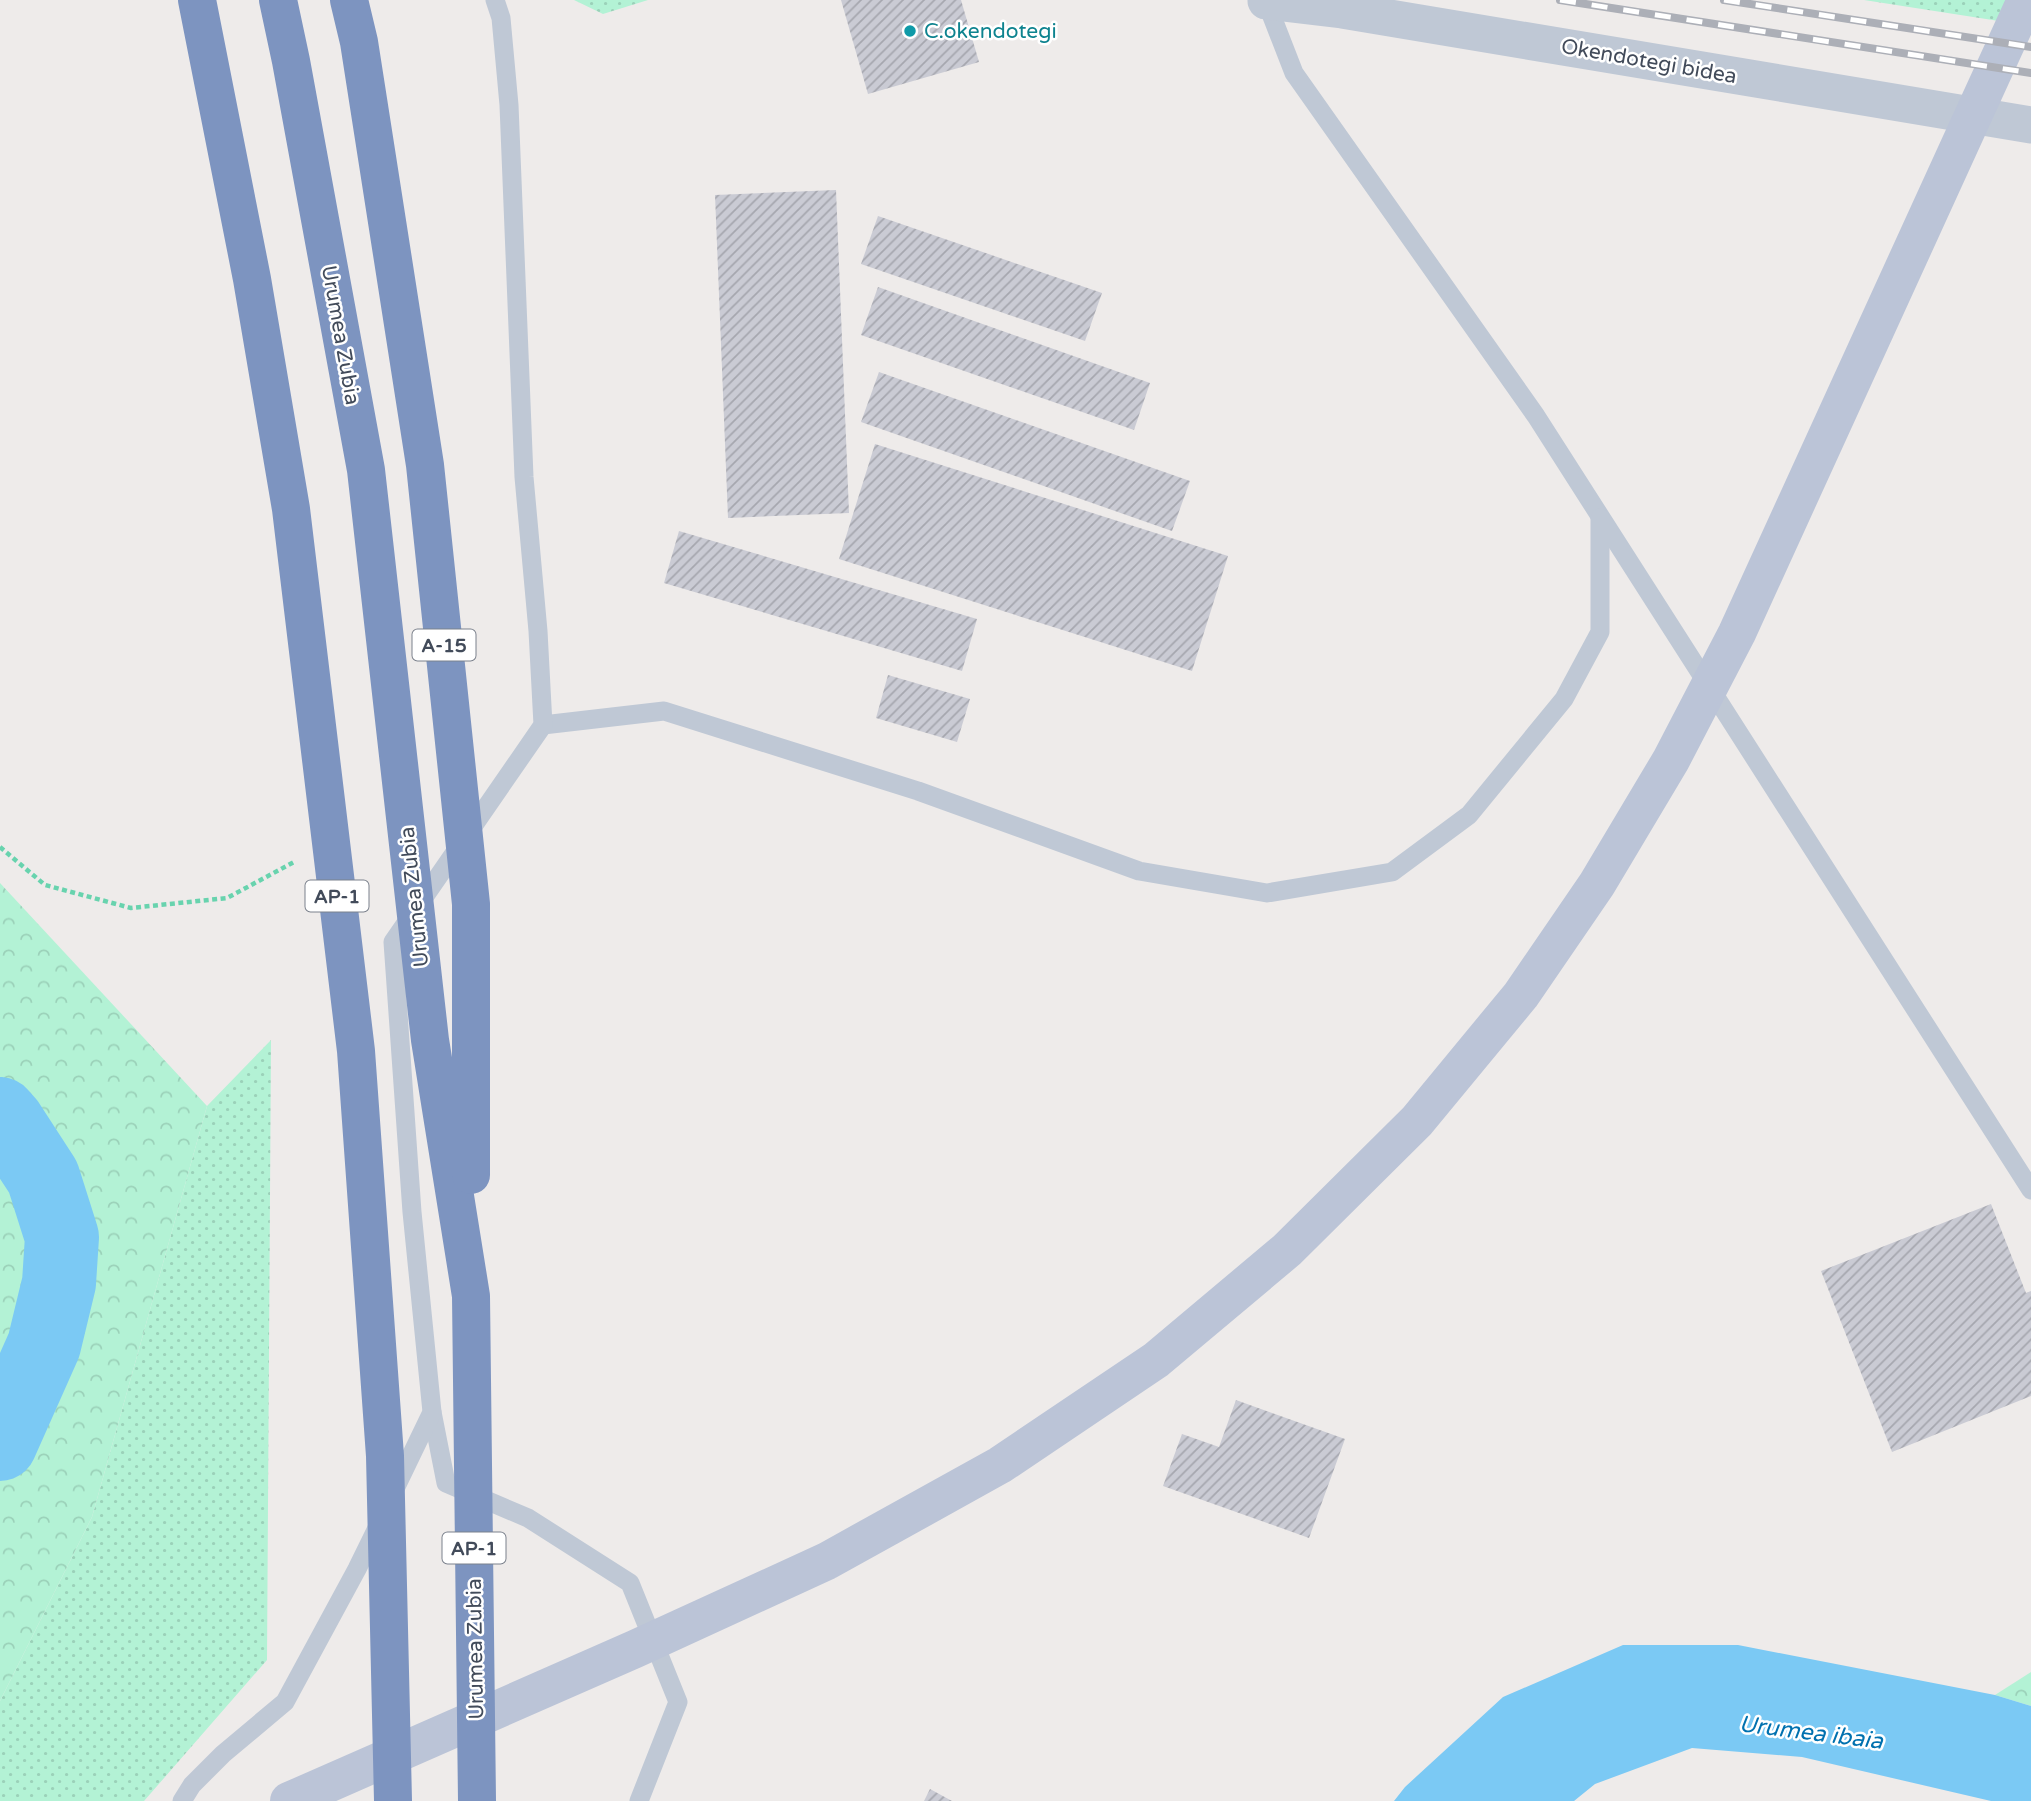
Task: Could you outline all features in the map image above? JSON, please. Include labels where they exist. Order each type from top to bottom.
[{"type":"highway","name":"AP-1","points":[[197,0],[252,279],[291,509],[356,1051],[385,1456],[393,1801]]},
{"type":"highway","name":"Urumea Zubia","points":[[278,0],[366,470],[430,1040],[471,1296],[477,1801]]},
{"type":"highway","name":"A-15","points":[[349,0],[359,42],[425,465],[471,904],[471,1296]]},
{"type":"main road","points":[[289,1801],[635,1649],[827,1561],[1000,1465],[1156,1360],[1287,1250],[1417,1121],[1521,995],[1597,884],[1671,760],[1737,633],[2019,10]]},
{"type":"street","name":"Okendotegi bidea","points":[[1266,1],[1342,10],[2031,125]]},
{"type":"lane","points":[[495,0],[501,18],[509,105],[524,477],[538,631],[543,725],[393,942],[412,1212],[432,1412],[446,1483],[528,1518],[630,1583],[678,1702],[639,1801]]},
{"type":"lane","points":[[1266,1],[1294,72],[1536,416],[2031,1190]]},
{"type":"lane","points":[[543,725],[664,711],[918,791],[1139,871],[1267,893],[1392,872],[1469,815],[1564,699],[1600,632],[1601,517]]},
{"type":"lane","points":[[182,1801],[192,1785],[223,1754],[285,1702],[357,1569],[432,1412]]},
{"type":"path","points":[[0,847],[45,885],[131,908],[227,898],[300,858]]},
{"type":"green space","points":[[574,0],[648,0],[603,14]]},
{"type":"green space","points":[[1864,0],[2031,0],[2031,26]]},
{"type":"green space","points":[[0,883],[207,1106],[92,1517],[0,1701]]},
{"type":"green space","points":[[271,1040],[267,1660],[144,1801],[0,1801],[0,1701],[92,1517],[207,1106]]},
{"type":"green space","points":[[2031,1672],[2031,1706],[1995,1695]]},
{"type":"water","points":[[1623,1645],[1738,1645],[1995,1695],[2031,1706],[2031,1801],[1991,1801],[1802,1757],[1692,1748],[1595,1784],[1574,1801],[1394,1801],[1405,1787],[1503,1697]]},
{"type":"building","name":"C.okendotegi","points":[[841,0],[961,0],[979,62],[868,94]]},
{"type":"building","points":[[836,190],[849,513],[728,518],[715,195]]},
{"type":"building","points":[[878,216],[1102,293],[1085,341],[861,264]]},
{"type":"building","points":[[878,287],[1150,383],[1134,430],[861,335]]},
{"type":"building","points":[[879,372],[1190,481],[1172,531],[861,422]]},
{"type":"building","points":[[875,444],[1228,556],[1192,671],[839,559]]},
{"type":"building","points":[[679,531],[977,619],[962,671],[664,583]]},
{"type":"building","points":[[888,675],[970,699],[957,742],[876,718]]},
{"type":"building","points":[[1991,1204],[2026,1293],[2031,1291],[2031,1396],[1892,1452],[1821,1271]]},
{"type":"building","points":[[1236,1400],[1345,1439],[1309,1538],[1163,1486],[1182,1434],[1219,1447]]},
{"type":"building","points":[[930,1789],[952,1801],[924,1801]]},
{"type":"waterway","name":"Urumea ibaia","points":[[0,1114],[43,1177],[62,1237],[59,1283],[44,1345],[0,1444]]},
{"type":"railway","points":[[1560,0],[2031,73]]},
{"type":"railway","points":[[1724,0],[2031,47]]},
{"type":"place","name":"C.okendotegi","points":[[910,31]]}]
